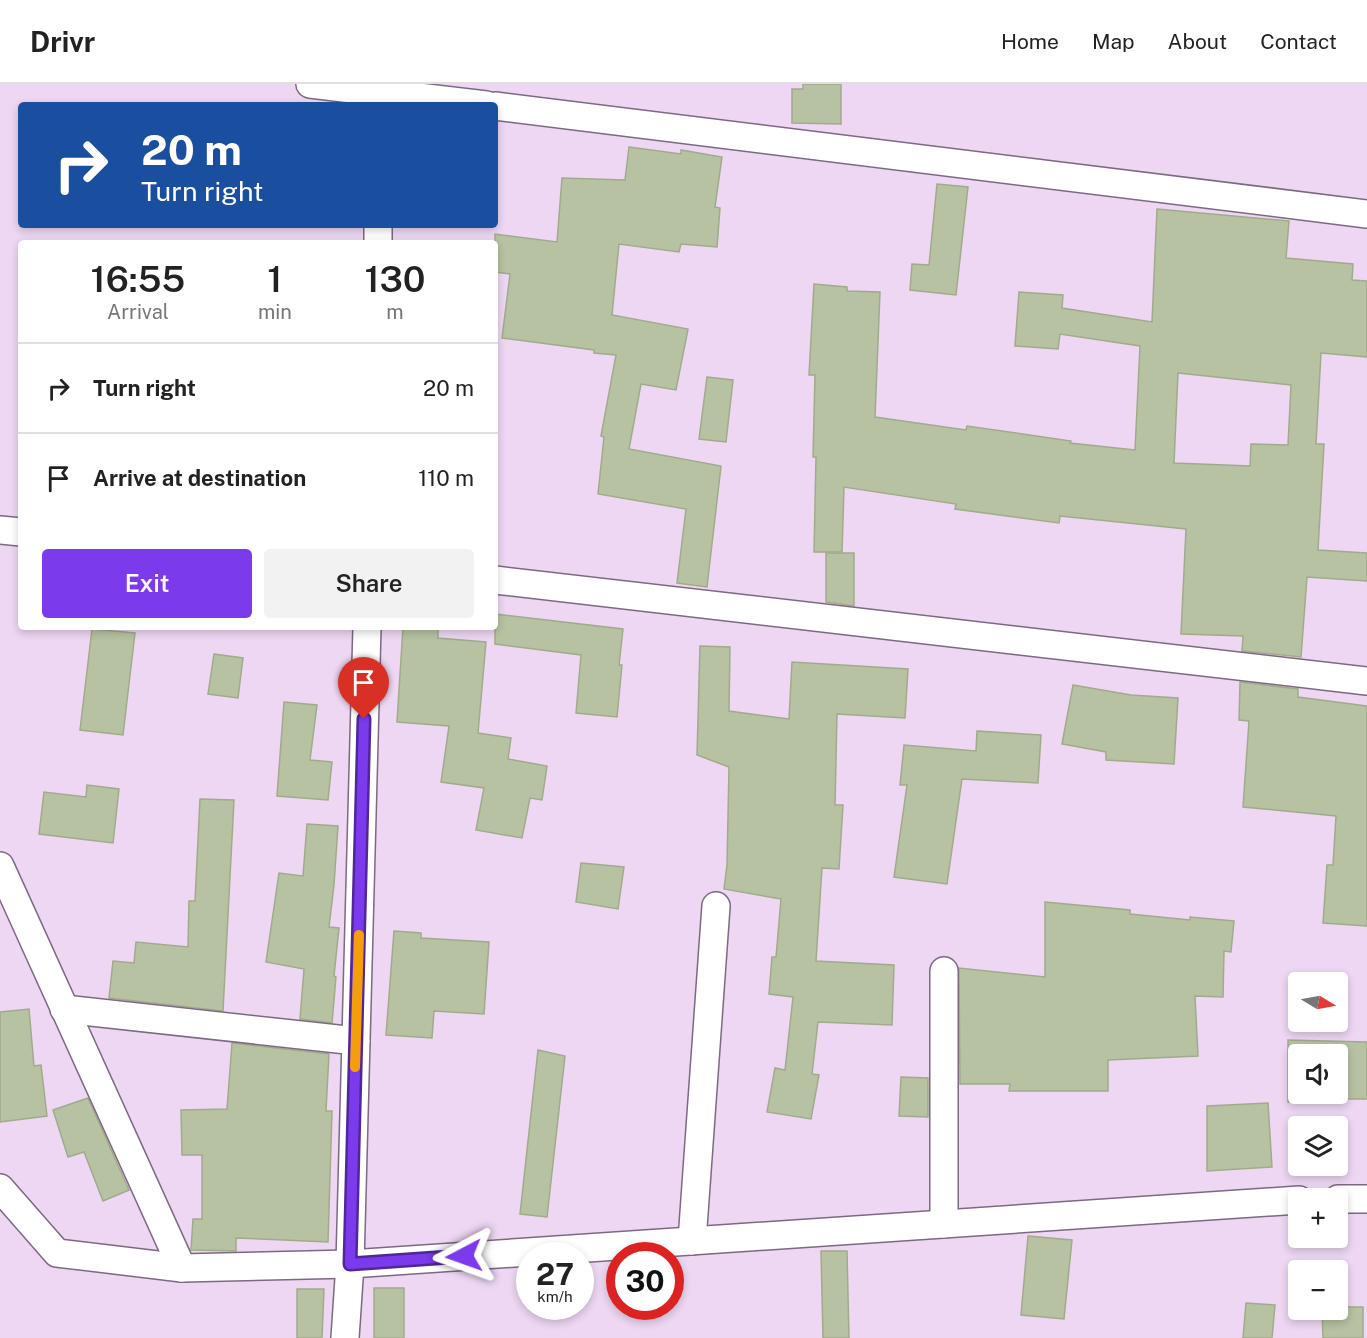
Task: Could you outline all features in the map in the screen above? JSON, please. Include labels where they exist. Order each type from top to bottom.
[{"type":"street","points":[[310,84],[458,102]]},
{"type":"street","points":[[498,106],[1367,214]]},
{"type":"street","points":[[0,530],[18,532]]},
{"type":"street","points":[[498,580],[1367,681]]},
{"type":"street","points":[[345,1338],[350,1264],[367,630]]},
{"type":"street","points":[[0,866],[182,1269]]},
{"type":"street","points":[[692,1241],[716,906]]},
{"type":"street","points":[[944,971],[944,1224]]},
{"type":"street","points":[[64,1009],[356,1041]]},
{"type":"street","points":[[0,1188],[57,1253],[182,1269],[350,1264],[1288,1201]]},
{"type":"street","points":[[1348,1199],[1367,1199]]},
{"type":"building","points":[[803,84],[841,84],[841,124],[792,123],[792,89],[803,89]]},
{"type":"building","points":[[629,147],[681,154],[681,150],[722,157],[715,207],[720,208],[717,247],[681,244],[679,252],[619,244],[612,315],[688,329],[676,390],[641,384],[629,449],[721,466],[707,587],[677,583],[686,509],[598,494],[604,437],[601,436],[616,355],[502,338],[510,274],[498,272],[498,240],[495,240],[495,234],[557,242],[562,178],[625,180]]},
{"type":"building","points":[[937,184],[968,187],[956,295],[910,290],[912,264],[929,265]]},
{"type":"building","points":[[1157,209],[1289,221],[1286,258],[1353,264],[1352,280],[1367,281],[1367,357],[1321,353],[1316,444],[1324,444],[1318,550],[1367,553],[1367,581],[1307,577],[1301,657],[1242,651],[1243,636],[1181,634],[1186,529],[1060,516],[1059,523],[955,509],[956,504],[844,487],[842,552],[814,552],[815,375],[809,375],[814,284],[847,287],[847,291],[880,292],[875,417],[966,430],[967,426],[1071,441],[1070,443],[1135,450],[1140,346],[1060,334],[1058,349],[1015,346],[1019,292],[1063,295],[1062,308],[1152,322]],"holes":[[[1178,373],[1291,385],[1288,445],[1251,444],[1250,466],[1174,463]]]},
{"type":"building","points":[[707,377],[733,380],[726,442],[699,439]]},
{"type":"building","points":[[826,553],[854,553],[854,606],[826,602]]},
{"type":"building","points":[[498,614],[623,629],[617,717],[576,713],[581,655],[495,644]]},
{"type":"building","points":[[92,630],[135,633],[123,735],[80,730]]},
{"type":"building","points":[[403,630],[438,630],[438,638],[486,642],[478,733],[511,738],[508,759],[547,766],[542,800],[530,798],[522,838],[476,830],[484,788],[441,782],[449,726],[397,722]]},
{"type":"building","points":[[700,646],[730,647],[729,711],[789,719],[792,662],[908,669],[905,718],[837,714],[835,805],[843,805],[839,869],[822,868],[816,961],[894,965],[892,1025],[818,1022],[812,1074],[819,1075],[811,1119],[767,1112],[775,1068],[785,1070],[793,997],[769,994],[772,957],[776,957],[781,899],[724,889],[727,865],[729,767],[697,755]]},
{"type":"building","points":[[214,654],[243,658],[238,698],[208,694]]},
{"type":"building","points":[[1240,682],[1298,689],[1298,697],[1367,706],[1367,926],[1323,923],[1327,865],[1333,865],[1336,816],[1243,807],[1249,721],[1239,720]]},
{"type":"building","points":[[1073,685],[1131,695],[1178,698],[1174,764],[1106,760],[1106,752],[1062,744]]},
{"type":"building","points":[[284,702],[317,705],[310,760],[332,762],[328,800],[277,796]]},
{"type":"building","points":[[977,731],[1041,735],[1038,783],[962,779],[947,884],[894,877],[907,785],[900,785],[904,745],[976,751]]},
{"type":"building","points":[[87,785],[119,789],[113,843],[39,834],[44,792],[86,797]]},
{"type":"building","points":[[200,799],[234,800],[223,1011],[109,998],[113,961],[134,963],[136,942],[188,947],[189,901],[195,901]]},
{"type":"building","points":[[307,824],[338,826],[329,927],[339,928],[332,1023],[300,1019],[304,969],[266,962],[279,873],[303,876]]},
{"type":"building","points":[[581,863],[624,867],[618,909],[576,902]]},
{"type":"building","points":[[1045,902],[1130,910],[1130,914],[1190,920],[1190,917],[1234,921],[1231,952],[1224,951],[1223,997],[1195,996],[1198,1056],[1108,1060],[1108,1091],[1009,1091],[1010,1084],[960,1084],[959,968],[1045,977]]},
{"type":"building","points":[[394,931],[421,933],[421,938],[489,942],[484,1014],[434,1011],[432,1038],[386,1035]]},
{"type":"building","points":[[29,1009],[34,1066],[41,1065],[47,1116],[0,1122],[0,1012]]},
{"type":"building","points":[[1288,1040],[1367,1042],[1367,1099],[1348,1099],[1348,1044],[1288,1044]]},
{"type":"building","points":[[232,1043],[329,1054],[326,1111],[332,1111],[328,1242],[236,1238],[236,1251],[191,1250],[193,1219],[202,1219],[202,1155],[182,1155],[181,1110],[227,1109]]},
{"type":"building","points":[[538,1050],[565,1056],[547,1217],[520,1214]]},
{"type":"building","points":[[901,1077],[928,1078],[928,1117],[899,1116]]},
{"type":"building","points":[[88,1098],[129,1190],[103,1201],[84,1152],[68,1157],[53,1110]]},
{"type":"building","points":[[1268,1103],[1272,1167],[1207,1171],[1207,1106]]},
{"type":"building","points":[[1028,1236],[1072,1240],[1064,1319],[1021,1315]]},
{"type":"building","points":[[821,1251],[847,1251],[849,1338],[823,1338]]},
{"type":"building","points":[[374,1288],[404,1288],[404,1338],[374,1338]]},
{"type":"building","points":[[297,1289],[324,1289],[322,1338],[297,1338]]},
{"type":"building","points":[[1246,1303],[1275,1305],[1272,1338],[1243,1338]]},
{"type":"building","points":[[1348,1307],[1363,1307],[1363,1338],[1323,1338],[1322,1320],[1348,1320]]},
{"type":"slow traffic","points":[[355,1067],[359,935]]},
{"type":"route","points":[[364,719],[350,1264],[464,1256]]}]
